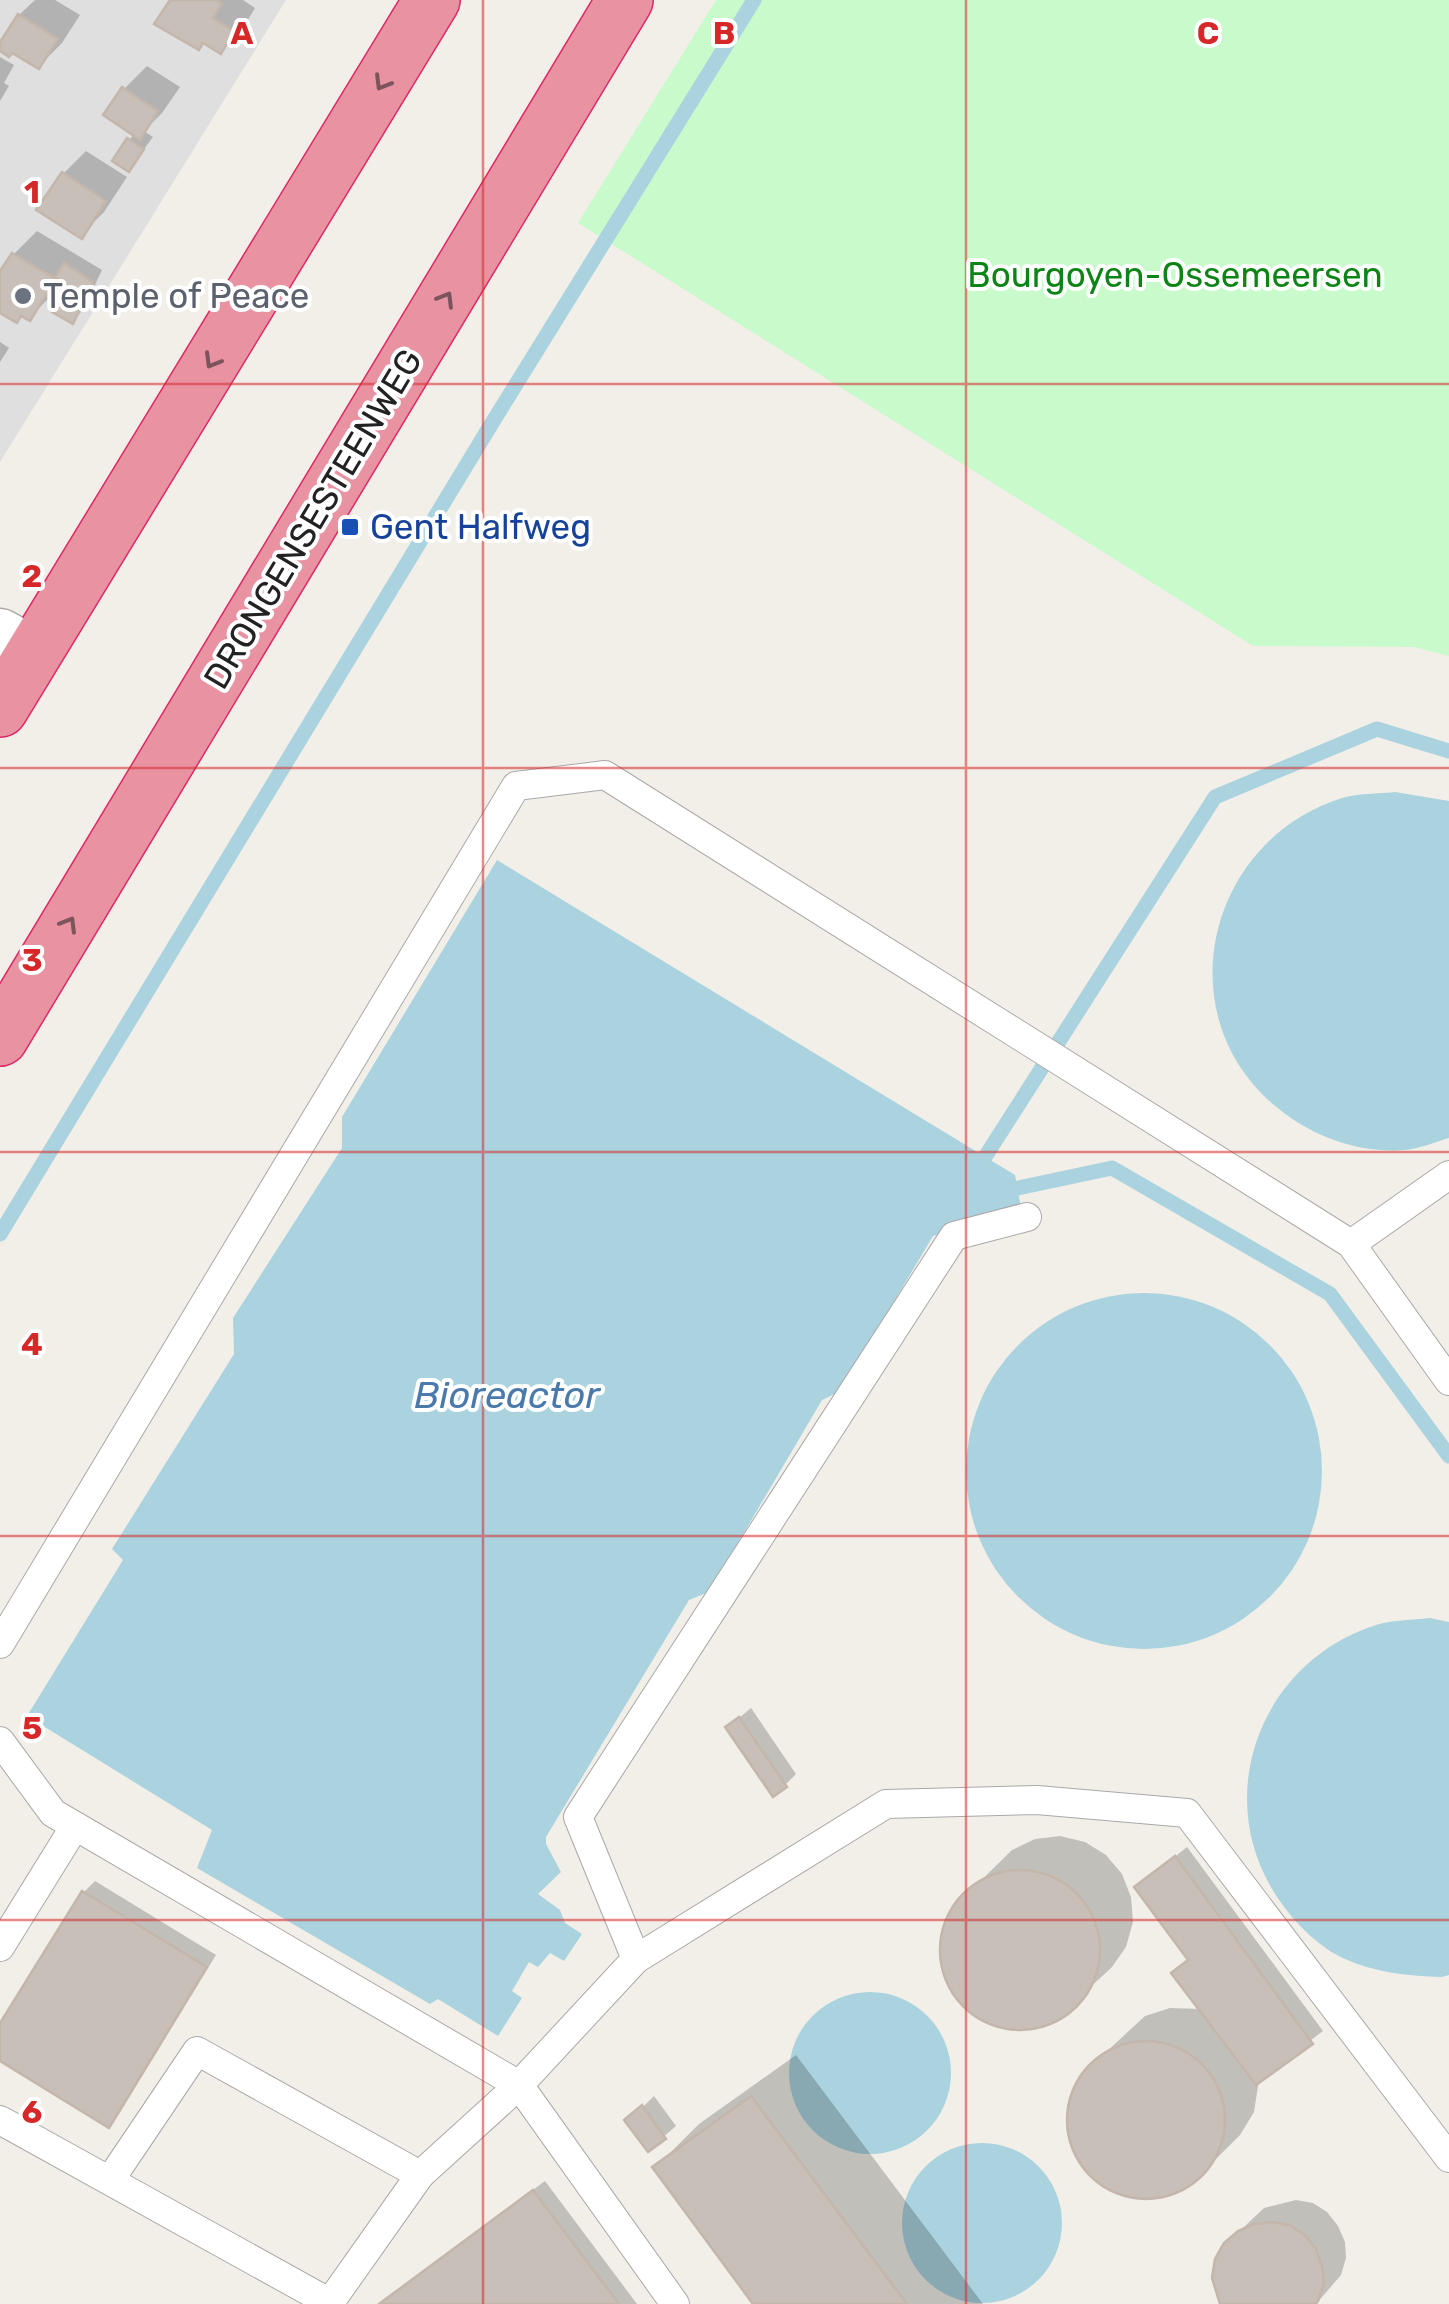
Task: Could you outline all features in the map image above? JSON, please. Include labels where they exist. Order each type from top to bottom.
[{"type":"highway","points":[[0,709],[17,644],[432,0]]},
{"type":"highway","name":"DRONGENSESTEENWEG","points":[[0,1038],[625,0]]},
{"type":"lane","points":[[0,1644],[516,786],[605,775],[1351,1244],[1449,1381]]},
{"type":"lane","points":[[1351,1244],[1449,1175]]},
{"type":"lane","points":[[636,1959],[578,1817],[954,1236],[1028,1217]]},
{"type":"lane","points":[[0,1741],[53,1813],[519,2085],[675,2304]]},
{"type":"lane","points":[[0,2120],[332,2302],[420,2175],[519,2085],[636,1959],[886,1804],[1036,1800],[1187,1813],[1449,2158]]},
{"type":"lane","points":[[0,1947],[75,1826]]},
{"type":"lane","points":[[110,2180],[197,2051],[420,2175]]},
{"type":"shaded area","points":[[0,0],[286,0],[0,462]]},
{"type":"green space","name":"Bourgoyen-Ossemeersen","points":[[716,0],[1449,0],[1449,656],[1414,647],[1253,646],[578,223]]},
{"type":"water","points":[[1395,792],[1449,801],[1449,1138],[1405,1150],[1372,1149],[1341,1142],[1284,1113],[1246,1076],[1223,1032],[1213,986],[1216,939],[1231,894],[1257,853],[1295,821],[1342,798]]},
{"type":"water","name":"Bioreactor","points":[[497,860],[1015,1175],[1021,1208],[933,1236],[841,1391],[822,1400],[709,1592],[689,1600],[546,1837],[561,1872],[538,1894],[560,1910],[565,1923],[582,1934],[564,1961],[550,1953],[538,1967],[529,1962],[512,1991],[522,1998],[498,2036],[438,1999],[430,2004],[197,1868],[212,1830],[27,1716],[123,1560],[112,1549],[234,1354],[233,1318],[342,1148],[342,1117]]},
{"type":"water","points":[[1144,1293],[1179,1296],[1212,1306],[1243,1323],[1270,1345],[1292,1372],[1309,1403],[1319,1436],[1319,1506],[1309,1539],[1292,1570],[1270,1597],[1243,1619],[1212,1636],[1179,1646],[1144,1649],[1109,1646],[1076,1636],[1045,1619],[1018,1597],[996,1570],[979,1539],[969,1506],[966,1471],[969,1436],[979,1403],[996,1372],[1018,1345],[1045,1323],[1076,1306],[1109,1296]]},
{"type":"water","points":[[1430,1618],[1449,1622],[1449,1975],[1442,1977],[1369,1968],[1318,1942],[1282,1904],[1260,1865],[1249,1823],[1248,1781],[1257,1741],[1274,1703],[1301,1670],[1335,1644],[1376,1625]]},
{"type":"water","points":[[870,1992],[901,1998],[927,2016],[945,2042],[951,2073],[945,2104],[927,2130],[901,2148],[870,2154],[839,2148],[813,2130],[795,2104],[789,2073],[795,2042],[813,2016],[839,1998]]},
{"type":"water","points":[[982,2143],[1013,2149],[1038,2167],[1056,2192],[1062,2223],[1056,2254],[1038,2279],[1013,2297],[982,2303],[951,2297],[926,2279],[908,2254],[902,2223],[908,2192],[926,2167],[951,2149]]},
{"type":"building","points":[[170,0],[216,0],[222,4],[213,18],[234,31],[221,54],[203,43],[199,50],[154,24]]},
{"type":"building","points":[[18,14],[58,39],[39,69],[12,53],[9,57],[0,51],[0,42]]},
{"type":"building","points":[[122,87],[158,111],[140,140],[103,115]]},
{"type":"building","points":[[127,138],[144,149],[129,172],[112,161]]},
{"type":"building","points":[[62,172],[106,201],[82,239],[36,210]]},
{"type":"building","name":"Temple of Peace","points":[[12,253],[56,279],[30,321],[21,316],[17,323],[0,313],[0,271]]},
{"type":"building","points":[[64,263],[93,282],[73,324],[52,312],[68,285],[55,277]]},
{"type":"building","points":[[739,1717],[787,1787],[773,1797],[725,1727]]},
{"type":"building","points":[[1175,1856],[1313,2044],[1256,2085],[1171,1973],[1188,1960],[1134,1887]]},
{"type":"building","points":[[1020,1870],[1050,1877],[1076,1894],[1093,1920],[1100,1950],[1093,1980],[1076,2006],[1050,2023],[1020,2030],[990,2023],[964,2006],[947,1980],[940,1950],[947,1920],[964,1894],[990,1877]]},
{"type":"building","points":[[82,1891],[207,1967],[109,2128],[0,2061],[0,2023]]},
{"type":"building","points":[[1146,2041],[1176,2047],[1202,2064],[1219,2090],[1225,2120],[1219,2150],[1202,2176],[1176,2193],[1146,2199],[1116,2193],[1090,2176],[1073,2150],[1067,2120],[1073,2090],[1090,2064],[1116,2047]]},
{"type":"building","points":[[751,2096],[907,2304],[753,2304],[652,2167]]},
{"type":"building","points":[[642,2105],[666,2139],[648,2152],[624,2120]]},
{"type":"building","points":[[533,2190],[619,2304],[379,2304]]},
{"type":"building","points":[[1254,2224],[1289,2225],[1305,2235],[1316,2249],[1324,2283],[1318,2301],[1220,2304],[1212,2278],[1215,2259],[1224,2243]]},
{"type":"waterway","points":[[0,1234],[754,0]]},
{"type":"waterway","points":[[985,1157],[1215,797],[1377,729],[1449,751]]},
{"type":"waterway","points":[[1018,1188],[1112,1168],[1330,1294],[1449,1456]]},
{"type":"place","name":"Temple of Peace","points":[[23,296]]},
{"type":"place","name":"Gent Halfweg","points":[[350,527]]}]
